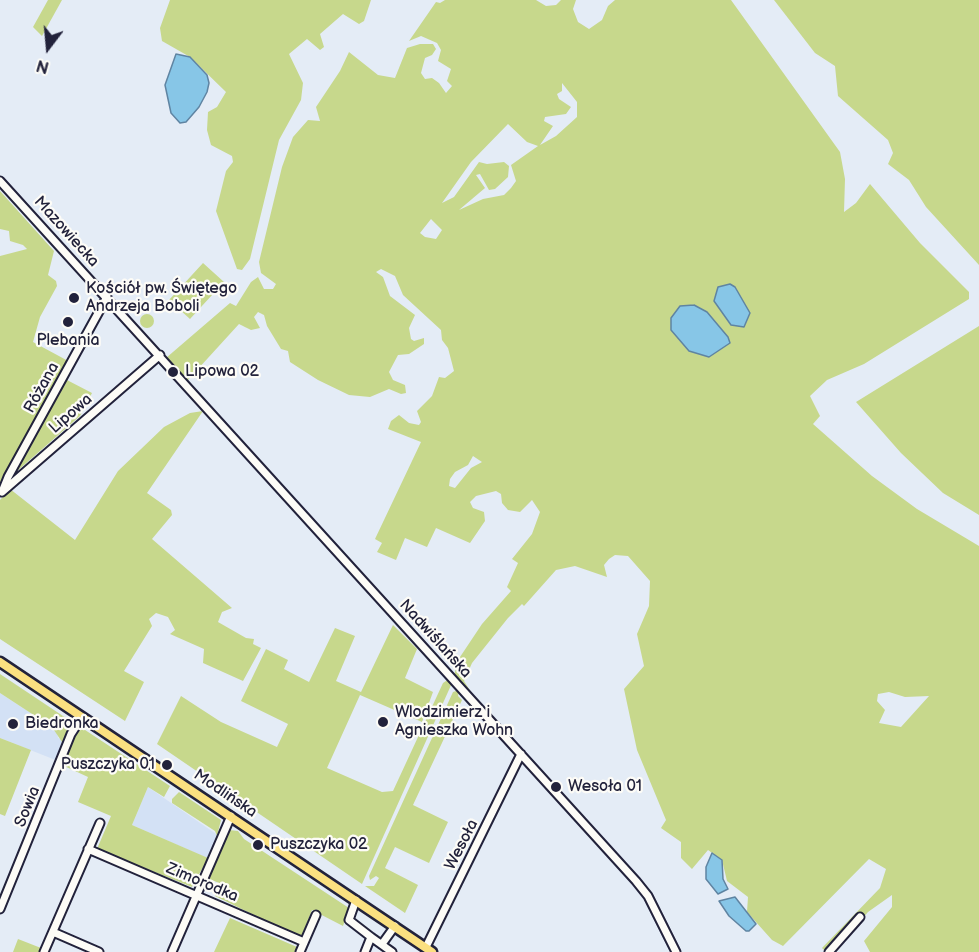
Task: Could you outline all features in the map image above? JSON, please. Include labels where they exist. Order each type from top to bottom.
[{"type":"main road","name":"Modlińska","points":[[0,662],[429,950]]},
{"type":"street","name":"Mazowiecka","points":[[0,181],[160,355]]},
{"type":"street","name":"Różana","points":[[1,493],[107,297]]},
{"type":"street","name":"Lipowa","points":[[1,493],[160,355]]},
{"type":"street","name":"Nadwiślańska","points":[[160,355],[636,881],[648,896],[676,952]]},
{"type":"street","name":"Sowia","points":[[0,909],[71,734],[82,717]]},
{"type":"street","name":"Wesoła","points":[[429,950],[521,754]]},
{"type":"street","points":[[172,952],[231,816]]},
{"type":"street","points":[[44,952],[100,823]]},
{"type":"street","name":"Zimorodka","points":[[88,849],[304,942]]},
{"type":"street","points":[[356,900],[349,920],[392,952]]},
{"type":"street","points":[[300,952],[316,915]]},
{"type":"street","points":[[829,952],[860,917]]},
{"type":"street","points":[[382,944],[395,926]]},
{"type":"street","points":[[53,932],[99,952]]},
{"type":"street","points":[[365,952],[371,937]]},
{"type":"shaded area","points":[[0,693],[52,727],[57,732],[58,738],[67,741],[58,761],[0,738]]},
{"type":"shaded area","points":[[148,787],[219,836],[209,859],[132,825]]},
{"type":"green space","points":[[48,0],[62,0],[42,36],[33,27]]},
{"type":"green space","points":[[170,0],[371,0],[364,21],[359,24],[343,14],[320,34],[324,47],[320,50],[307,39],[289,54],[303,83],[301,100],[279,140],[250,259],[242,270],[237,269],[216,211],[226,171],[233,162],[232,156],[211,145],[207,130],[208,112],[217,107],[226,92],[190,57],[162,41],[160,28]]},
{"type":"green space","points":[[445,0],[536,0],[546,6],[556,5],[561,0],[576,0],[573,9],[578,22],[589,29],[602,20],[608,6],[615,0],[731,0],[840,152],[845,179],[844,212],[856,203],[870,184],[920,243],[969,292],[969,299],[864,364],[827,380],[810,396],[820,416],[813,424],[872,476],[917,509],[979,546],[979,952],[870,952],[864,941],[892,907],[892,895],[868,912],[834,952],[826,952],[822,948],[880,888],[886,869],[869,859],[783,946],[772,940],[747,912],[748,897],[727,881],[722,860],[708,850],[692,869],[681,858],[681,842],[661,828],[666,820],[637,750],[624,689],[644,666],[637,634],[649,606],[650,581],[628,556],[615,555],[609,559],[604,565],[607,577],[575,566],[556,570],[524,606],[522,604],[508,618],[472,663],[464,681],[476,700],[454,676],[456,668],[454,666],[482,624],[511,591],[507,587],[518,563],[512,559],[532,534],[540,512],[532,500],[520,512],[508,510],[502,503],[501,494],[496,491],[476,496],[470,502],[473,508],[484,512],[485,521],[470,543],[436,528],[427,547],[405,538],[396,560],[377,552],[382,543],[375,539],[421,442],[388,429],[391,421],[399,415],[409,423],[419,425],[421,422],[417,411],[432,396],[439,377],[445,378],[454,371],[448,348],[442,340],[441,330],[403,295],[395,276],[381,269],[376,272],[383,277],[390,296],[415,315],[409,328],[411,339],[414,341],[424,338],[424,344],[409,354],[398,355],[389,372],[393,380],[405,385],[406,393],[401,394],[389,389],[370,397],[349,395],[318,380],[290,362],[288,351],[281,349],[267,326],[264,315],[258,312],[254,317],[260,328],[251,330],[239,324],[187,381],[166,358],[230,303],[236,306],[251,282],[258,277],[264,289],[273,289],[276,284],[261,273],[259,262],[282,167],[293,137],[308,120],[320,121],[316,107],[340,71],[349,52],[378,75],[395,78],[407,48],[420,44],[433,44],[436,49],[432,55],[425,58],[421,73],[425,79],[432,78],[439,83],[446,93],[452,86],[447,81],[451,69],[438,61],[441,50],[437,43],[421,36],[409,41],[436,2],[440,3]],"holes":[[[562,83],[577,102],[577,117],[556,136],[540,145],[553,126],[544,121],[545,117],[566,114],[571,107],[559,99],[557,94],[562,91]],[[508,124],[527,142],[538,146],[511,165],[516,181],[504,195],[483,199],[459,210],[485,188],[476,175],[480,174],[489,190],[495,189],[508,177],[509,166],[504,162],[487,164],[479,162],[454,197],[442,203],[471,162]],[[431,219],[442,230],[436,239],[425,237],[420,233]],[[473,456],[482,462],[471,468],[455,488],[449,486],[450,479],[455,472],[468,465]],[[889,692],[905,697],[929,696],[901,727],[879,723],[885,710],[877,701],[878,694]]]},
{"type":"green space","points":[[774,0],[979,0],[979,265],[926,207],[909,180],[888,164],[893,153],[888,140],[838,96],[835,66],[815,53]]},
{"type":"green space","points":[[0,191],[54,251],[48,275],[56,281],[57,286],[40,317],[33,342],[70,362],[65,379],[92,393],[80,416],[0,486],[0,256],[27,249],[23,245],[10,241],[9,231],[0,229]]},
{"type":"green space","points":[[203,263],[224,282],[190,319],[169,300]]},
{"type":"green space","points":[[144,314],[150,314],[154,321],[150,328],[144,328],[140,324],[140,318]]},
{"type":"green space","points":[[979,326],[979,515],[943,493],[901,453],[856,402]]},
{"type":"green space","points":[[203,411],[147,493],[171,510],[172,515],[152,539],[232,608],[222,612],[218,622],[246,638],[254,639],[253,644],[261,648],[243,681],[203,663],[204,649],[170,634],[175,630],[168,617],[156,613],[149,619],[152,626],[124,671],[144,682],[125,721],[0,639],[0,500],[10,489],[75,540],[118,471],[164,427],[190,413]]},
{"type":"green space","points":[[393,625],[417,649],[405,678],[433,692],[422,722],[360,695],[327,768],[382,792],[393,791],[443,683],[449,679],[452,683],[362,884],[157,744],[181,696],[221,722],[277,747],[288,724],[241,701],[266,649],[288,660],[284,669],[309,682],[335,628],[355,636],[336,681],[361,692]]},
{"type":"green space","points":[[0,674],[75,724],[67,741],[62,742],[52,727],[0,693]]},
{"type":"green space","points":[[459,690],[458,696],[462,700],[413,805],[448,822],[429,863],[395,847],[385,868],[418,885],[405,913],[365,886],[374,886],[379,878],[376,876],[370,880],[369,876],[453,692]]},
{"type":"green space","points":[[79,726],[170,786],[164,797],[148,787],[132,825],[208,858],[192,887],[97,849],[111,816],[78,802],[88,777],[62,765]]},
{"type":"green space","points":[[0,738],[31,750],[5,816],[0,814]]},
{"type":"green space","points":[[179,792],[221,820],[217,836],[215,831],[172,803],[172,799]]},
{"type":"green space","points":[[229,830],[238,831],[244,839],[349,908],[343,926],[312,910],[301,938],[215,896],[219,883],[207,878]]},
{"type":"green space","points":[[230,918],[297,947],[295,952],[214,952]]},
{"type":"green space","points":[[18,939],[41,948],[45,945],[42,952],[13,952]]},
{"type":"water","points":[[176,54],[190,57],[207,75],[209,83],[199,107],[186,122],[180,123],[171,113],[165,85]]},
{"type":"water","points":[[730,284],[735,287],[750,313],[744,327],[731,325],[714,301],[718,287]]},
{"type":"water","points":[[694,305],[707,312],[728,337],[730,343],[709,357],[689,351],[671,330],[671,318],[680,306]]},
{"type":"water","points":[[712,853],[722,860],[723,879],[728,889],[718,894],[706,879],[706,867]]},
{"type":"water","points":[[735,897],[756,924],[749,931],[729,916],[719,901]]},
{"type":"place","name":"Kościół pw. Świętego Andrzeja Boboli","points":[[74,298]]},
{"type":"place","name":"Plebania","points":[[68,322]]},
{"type":"place","name":"Lipowa 02","points":[[173,372]]},
{"type":"place","name":"Wlodzimierz i Agnieszka Wohn","points":[[383,722]]},
{"type":"place","name":"Biedronka","points":[[13,724]]},
{"type":"place","name":"Puszczyka 01","points":[[167,765]]},
{"type":"place","name":"Wesoła 01","points":[[556,787]]},
{"type":"place","name":"Puszczyka 02","points":[[258,845]]}]
